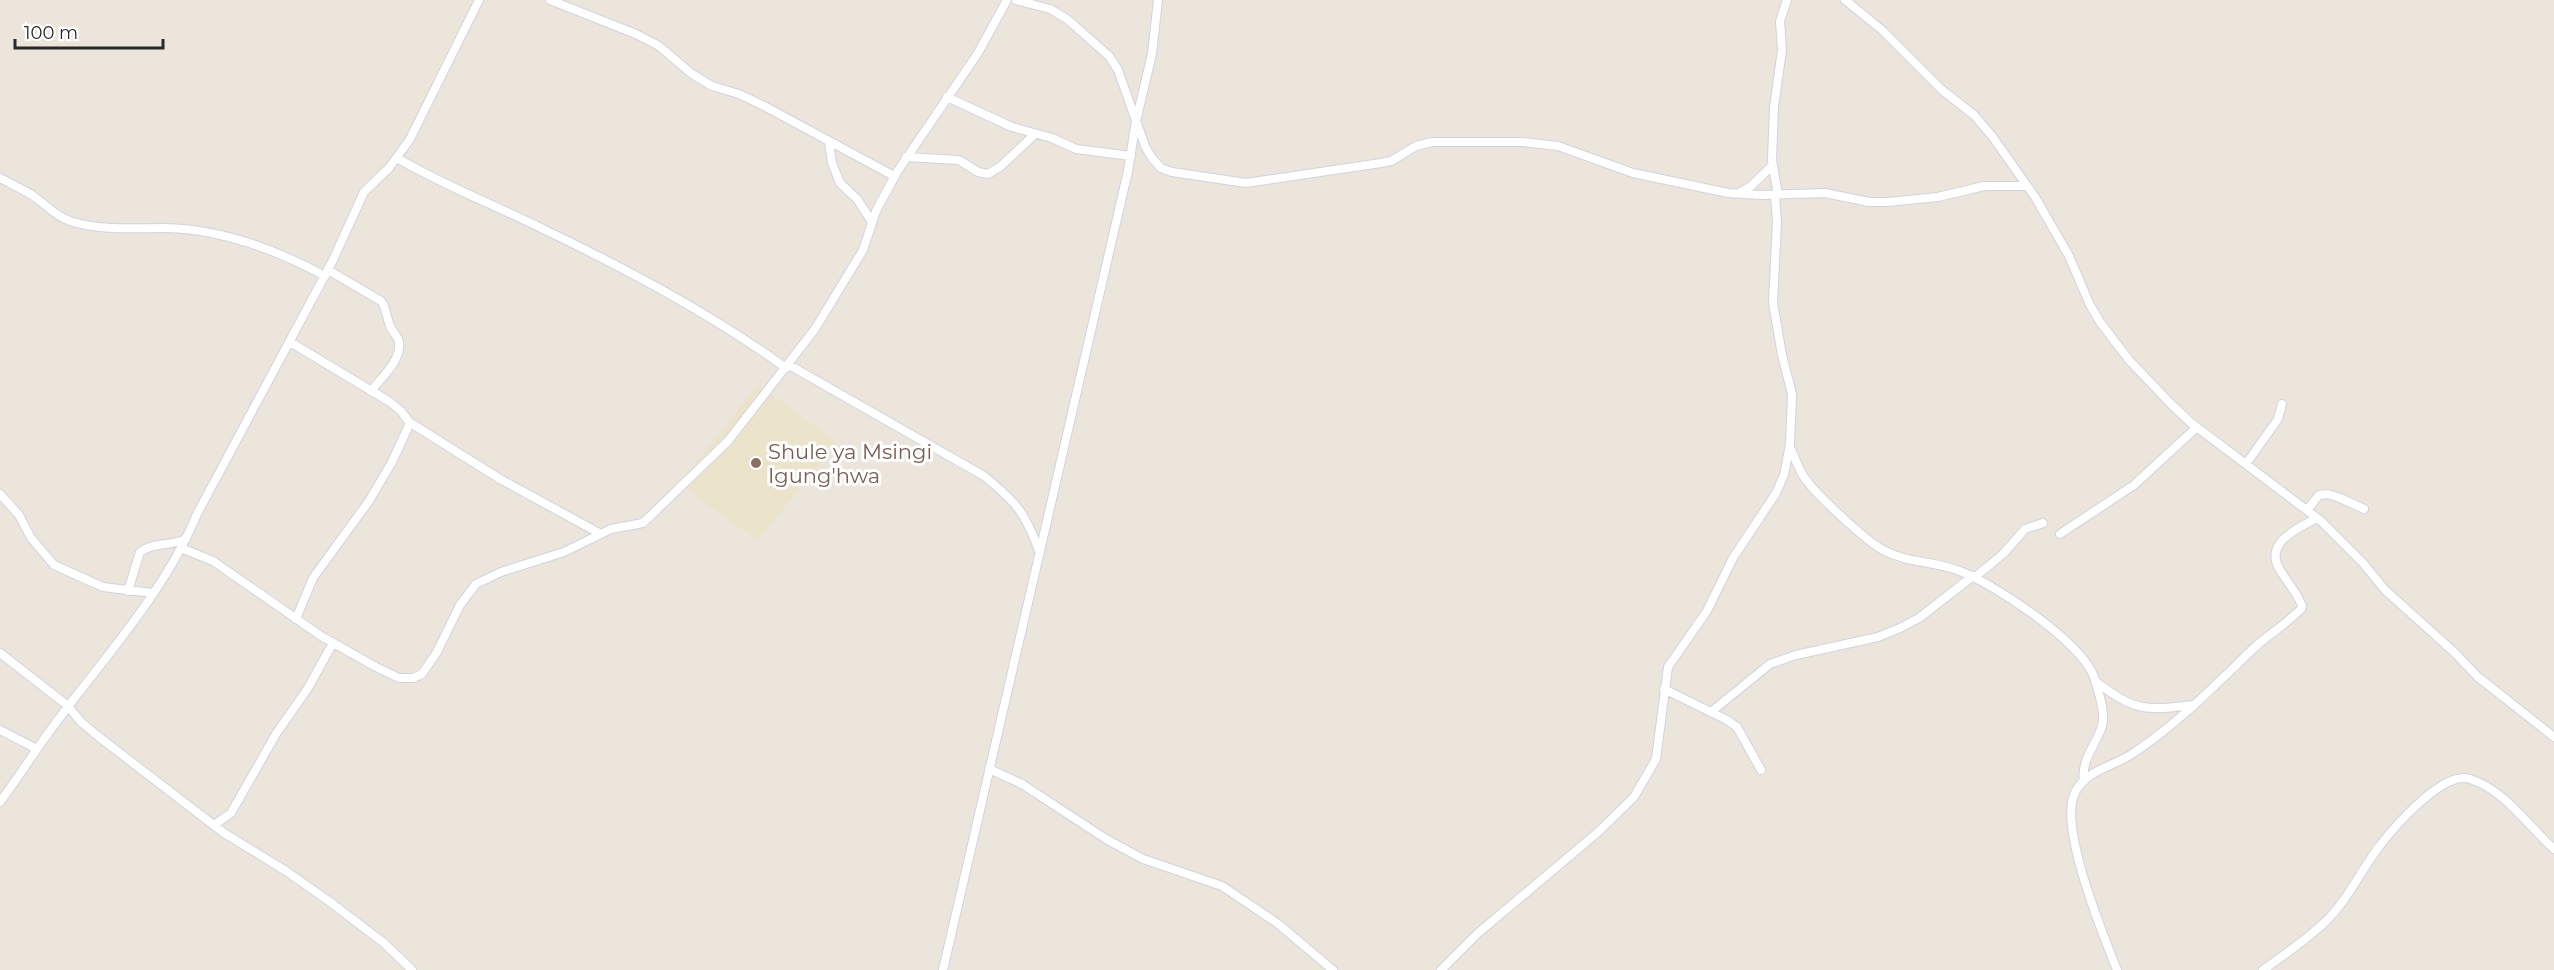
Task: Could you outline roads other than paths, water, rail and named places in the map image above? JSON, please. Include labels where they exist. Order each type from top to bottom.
[{"type":"street","points":[[0,802],[68,706],[110,654],[187,538],[201,506],[326,273],[364,192],[397,158],[424,114],[479,0]]},
{"type":"street","points":[[550,0],[636,34],[659,46],[692,74],[712,87],[754,100],[894,176]]},
{"type":"street","points":[[181,548],[213,561],[333,643],[399,678],[413,678],[422,674],[430,664],[460,605],[476,584],[501,572],[564,552],[599,533],[636,526],[650,519],[728,441],[815,329],[857,262],[867,241],[872,222],[894,176],[978,53],[1007,0]]},
{"type":"street","points":[[1016,0],[1058,14],[1094,40],[1109,56],[1118,70],[1152,158],[1161,168],[1172,172],[1228,182],[1273,180],[1391,161],[1416,146],[1432,142],[1523,142],[1567,149],[1645,176],[1739,194],[1825,193],[1869,202],[1888,202],[1938,197],[1984,186],[2027,186]]},
{"type":"street","points":[[943,970],[1131,156],[1136,121],[1152,54],[1158,0]]},
{"type":"street","points":[[1441,970],[1477,933],[1597,833],[1634,797],[1656,759],[1668,668],[1707,610],[1733,558],[1776,493],[1784,475],[1790,447],[1792,394],[1782,355],[1773,303],[1777,195],[1773,165],[1774,107],[1782,50],[1780,21],[1787,0]]},
{"type":"street","points":[[1845,0],[1897,44],[1942,90],[1974,115],[2027,186],[2069,255],[2090,305],[2111,337],[2137,368],[2197,427],[2317,518],[2356,555],[2385,590],[2454,652],[2478,678],[2554,737]]},
{"type":"street","points":[[947,97],[1012,127],[1082,150],[1131,156]]},
{"type":"street","points":[[906,157],[959,160],[978,172],[988,174],[1001,166],[1035,134]]},
{"type":"street","points":[[829,142],[832,163],[840,183],[857,199],[872,222]]},
{"type":"street","points":[[397,158],[448,186],[562,238],[694,307],[788,366],[984,476],[1012,498],[1023,513],[1040,552]]},
{"type":"street","points":[[1739,194],[1773,165]]},
{"type":"street","points":[[0,178],[30,194],[59,216],[70,221],[112,228],[165,228],[222,235],[276,250],[381,301],[386,308],[399,348],[396,357],[371,391]]},
{"type":"street","points":[[290,342],[371,391],[400,411],[409,422],[500,479],[599,533]]},
{"type":"street","points":[[2246,464],[2278,418],[2282,404]]},
{"type":"street","points":[[296,619],[313,578],[369,501],[409,430],[409,422]]},
{"type":"street","points":[[2060,534],[2134,485],[2197,427]]},
{"type":"street","points":[[1790,447],[1805,479],[1856,529],[1880,548],[1897,557],[1955,569],[1974,577],[2032,613],[2079,653],[2095,681],[2103,723],[2086,757],[2085,781]]},
{"type":"street","points":[[0,494],[19,515],[31,538],[54,565],[103,587],[152,593]]},
{"type":"street","points":[[2307,510],[2319,495],[2328,494],[2364,509]]},
{"type":"street","points":[[2117,970],[2087,892],[2075,838],[2073,797],[2092,774],[2130,755],[2193,705],[2302,607],[2298,596],[2277,565],[2275,550],[2288,534],[2317,518]]},
{"type":"street","points":[[1711,712],[1770,663],[1878,637],[1919,618],[2003,554],[2025,529],[2043,524]]},
{"type":"street","points":[[128,591],[140,552],[187,538]]},
{"type":"street","points":[[214,825],[231,813],[276,734],[308,688],[333,643]]},
{"type":"street","points":[[0,653],[68,706],[81,722],[99,737],[214,825],[330,902],[384,943],[412,970]]},
{"type":"street","points":[[2095,681],[2122,701],[2138,707],[2154,709],[2193,705]]},
{"type":"street","points":[[1664,689],[1737,727],[1761,770]]},
{"type":"street","points":[[0,730],[37,749]]},
{"type":"street","points":[[989,769],[1022,784],[1106,839],[1143,859],[1222,886],[1278,922],[1333,970]]},
{"type":"street","points":[[2263,970],[2325,921],[2342,901],[2379,847],[2416,807],[2448,781],[2459,778],[2470,779],[2494,792],[2521,815],[2554,849]]},
{"type":"place","name":"Shule ya Msingi Igung'hwa","points":[[756,463]]}]
